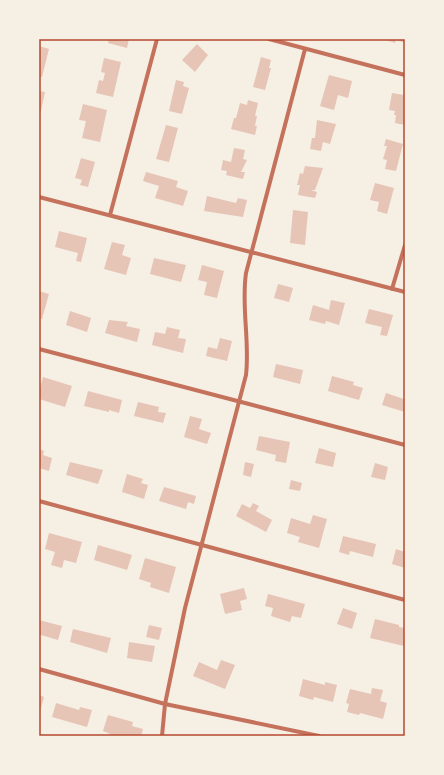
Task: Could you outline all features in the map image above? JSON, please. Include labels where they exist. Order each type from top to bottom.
[{"type":"street","points":[[110,215],[157,39]]},
{"type":"street","points":[[269,39],[405,75]]},
{"type":"street","points":[[162,736],[165,704],[185,608],[240,402],[248,358],[244,289],[252,252],[305,49]]},
{"type":"street","points":[[39,197],[405,292]]},
{"type":"street","points":[[392,289],[405,245]]},
{"type":"street","points":[[39,350],[405,445]]},
{"type":"street","points":[[39,501],[405,600]]},
{"type":"street","points":[[39,669],[165,704],[319,736]]},
{"type":"building","points":[[109,39],[129,39],[127,48],[108,43]]},
{"type":"building","points":[[383,39],[405,39],[405,43],[396,40],[395,43]]},
{"type":"building","points":[[197,44],[208,55],[195,72],[182,60]]},
{"type":"building","points":[[39,46],[49,49],[42,77],[39,76]]},
{"type":"building","points":[[261,57],[271,60],[269,68],[271,68],[265,90],[253,87]]},
{"type":"building","points":[[104,58],[121,62],[113,97],[96,93],[99,80],[103,81],[105,73],[101,72]]},
{"type":"building","points":[[329,75],[352,81],[348,98],[338,95],[334,110],[320,106]]},
{"type":"building","points":[[176,80],[184,82],[183,86],[189,88],[182,114],[169,111]]},
{"type":"building","points":[[39,91],[45,92],[40,115],[39,115]]},
{"type":"building","points":[[392,93],[404,95],[405,97],[405,125],[395,123],[395,111],[389,110]]},
{"type":"building","points":[[248,100],[258,103],[255,116],[257,116],[255,126],[257,126],[255,135],[231,129],[240,103],[247,105]]},
{"type":"building","points":[[83,104],[107,110],[100,142],[82,138],[86,121],[79,120]]},
{"type":"building","points":[[317,120],[336,124],[330,144],[323,142],[321,151],[310,149],[312,138],[315,138]]},
{"type":"building","points":[[166,125],[178,128],[169,162],[156,159]]},
{"type":"building","points":[[386,139],[403,144],[396,171],[385,169],[387,160],[383,159],[387,146],[384,146]]},
{"type":"building","points":[[234,148],[245,150],[243,159],[247,160],[241,172],[245,172],[243,179],[226,175],[227,171],[221,170],[223,160],[231,162]]},
{"type":"building","points":[[81,158],[95,162],[88,187],[80,185],[82,180],[75,178]]},
{"type":"building","points":[[305,166],[323,168],[315,190],[311,190],[317,192],[315,198],[298,195],[300,185],[297,185],[300,173],[303,174]]},
{"type":"building","points":[[146,172],[178,181],[176,187],[188,191],[183,206],[155,198],[159,186],[143,181]]},
{"type":"building","points":[[375,183],[394,188],[387,214],[377,211],[379,202],[370,200]]},
{"type":"building","points":[[207,196],[236,203],[238,198],[247,200],[243,217],[204,211]]},
{"type":"building","points":[[293,210],[308,212],[305,245],[290,243]]},
{"type":"building","points":[[59,231],[87,238],[81,262],[76,261],[78,253],[55,247]]},
{"type":"building","points":[[112,242],[125,245],[122,255],[131,258],[126,275],[104,269]]},
{"type":"building","points":[[154,258],[186,265],[181,282],[150,274]]},
{"type":"building","points":[[202,265],[224,271],[217,298],[204,295],[207,282],[198,280]]},
{"type":"building","points":[[278,284],[293,288],[289,302],[274,298]]},
{"type":"building","points":[[39,291],[49,294],[42,319],[39,318]]},
{"type":"building","points":[[331,300],[345,303],[339,325],[326,321],[325,324],[309,320],[313,305],[329,310]]},
{"type":"building","points":[[369,309],[393,315],[387,336],[380,335],[382,327],[365,323]]},
{"type":"building","points":[[70,311],[91,318],[87,332],[66,325]]},
{"type":"building","points":[[109,320],[128,322],[126,326],[140,329],[137,342],[105,333]]},
{"type":"building","points":[[167,327],[180,330],[178,338],[186,339],[183,353],[152,345],[155,332],[165,334]]},
{"type":"building","points":[[220,338],[232,341],[227,361],[206,356],[208,347],[217,349]]},
{"type":"building","points":[[276,364],[303,370],[300,384],[273,377]]},
{"type":"building","points":[[332,376],[354,382],[353,385],[363,388],[359,400],[328,391]]},
{"type":"building","points":[[43,377],[72,386],[65,407],[39,399],[39,392]]},
{"type":"building","points":[[88,391],[122,400],[119,413],[84,406]]},
{"type":"building","points":[[386,393],[404,399],[405,412],[382,405]]},
{"type":"building","points":[[138,402],[159,407],[158,412],[166,413],[163,423],[134,416]]},
{"type":"building","points":[[190,416],[202,419],[199,429],[211,433],[207,444],[184,437]]},
{"type":"building","points":[[259,436],[290,442],[286,463],[275,461],[276,455],[256,450]]},
{"type":"building","points":[[319,448],[336,453],[333,467],[315,463]]},
{"type":"building","points":[[39,449],[44,451],[43,455],[52,458],[49,471],[39,468]]},
{"type":"building","points":[[70,462],[103,470],[98,484],[66,475]]},
{"type":"building","points":[[245,462],[254,464],[251,477],[243,475]]},
{"type":"building","points":[[375,463],[388,467],[385,480],[371,477]]},
{"type":"building","points":[[127,474],[143,479],[141,483],[148,485],[144,499],[122,492]]},
{"type":"building","points":[[291,480],[302,483],[300,491],[289,489]]},
{"type":"building","points":[[164,487],[196,496],[194,504],[188,502],[186,509],[159,501]]},
{"type":"building","points":[[253,503],[259,506],[256,511],[272,520],[266,532],[236,516],[242,504],[250,508]]},
{"type":"building","points":[[313,515],[327,519],[319,548],[298,542],[300,537],[287,533],[291,518],[310,524]]},
{"type":"building","points":[[49,533],[82,542],[76,563],[64,560],[62,568],[51,565],[55,552],[45,549]]},
{"type":"building","points":[[343,536],[376,544],[373,557],[350,551],[349,555],[339,552]]},
{"type":"building","points":[[98,545],[132,555],[127,570],[94,560]]},
{"type":"building","points":[[396,549],[405,552],[405,568],[392,564]]},
{"type":"building","points":[[145,558],[176,567],[169,593],[150,587],[151,583],[139,579]]},
{"type":"building","points":[[244,588],[247,599],[240,601],[242,610],[225,614],[220,594]]},
{"type":"building","points":[[268,594],[305,604],[301,618],[292,616],[290,622],[271,616],[273,608],[265,606]]},
{"type":"building","points":[[343,608],[357,613],[352,629],[337,624]]},
{"type":"building","points":[[375,619],[405,628],[404,646],[370,638]]},
{"type":"building","points":[[39,620],[62,626],[58,640],[41,635],[39,637]]},
{"type":"building","points":[[149,625],[162,628],[159,640],[146,637]]},
{"type":"building","points":[[73,629],[111,638],[107,653],[70,642]]},
{"type":"building","points":[[129,642],[155,646],[152,662],[127,658]]},
{"type":"building","points":[[221,660],[235,665],[225,689],[193,676],[199,662],[217,670]]},
{"type":"building","points":[[303,679],[325,685],[325,682],[337,685],[333,702],[314,697],[313,700],[299,696]]},
{"type":"building","points":[[372,688],[383,690],[380,701],[387,703],[383,719],[360,713],[359,715],[347,712],[349,704],[346,703],[350,689],[371,694]]},
{"type":"building","points":[[39,695],[44,697],[39,715]]},
{"type":"building","points":[[56,703],[79,710],[80,707],[92,710],[87,727],[52,717]]},
{"type":"building","points":[[108,715],[133,722],[132,726],[143,729],[141,736],[115,736],[103,731]]}]
